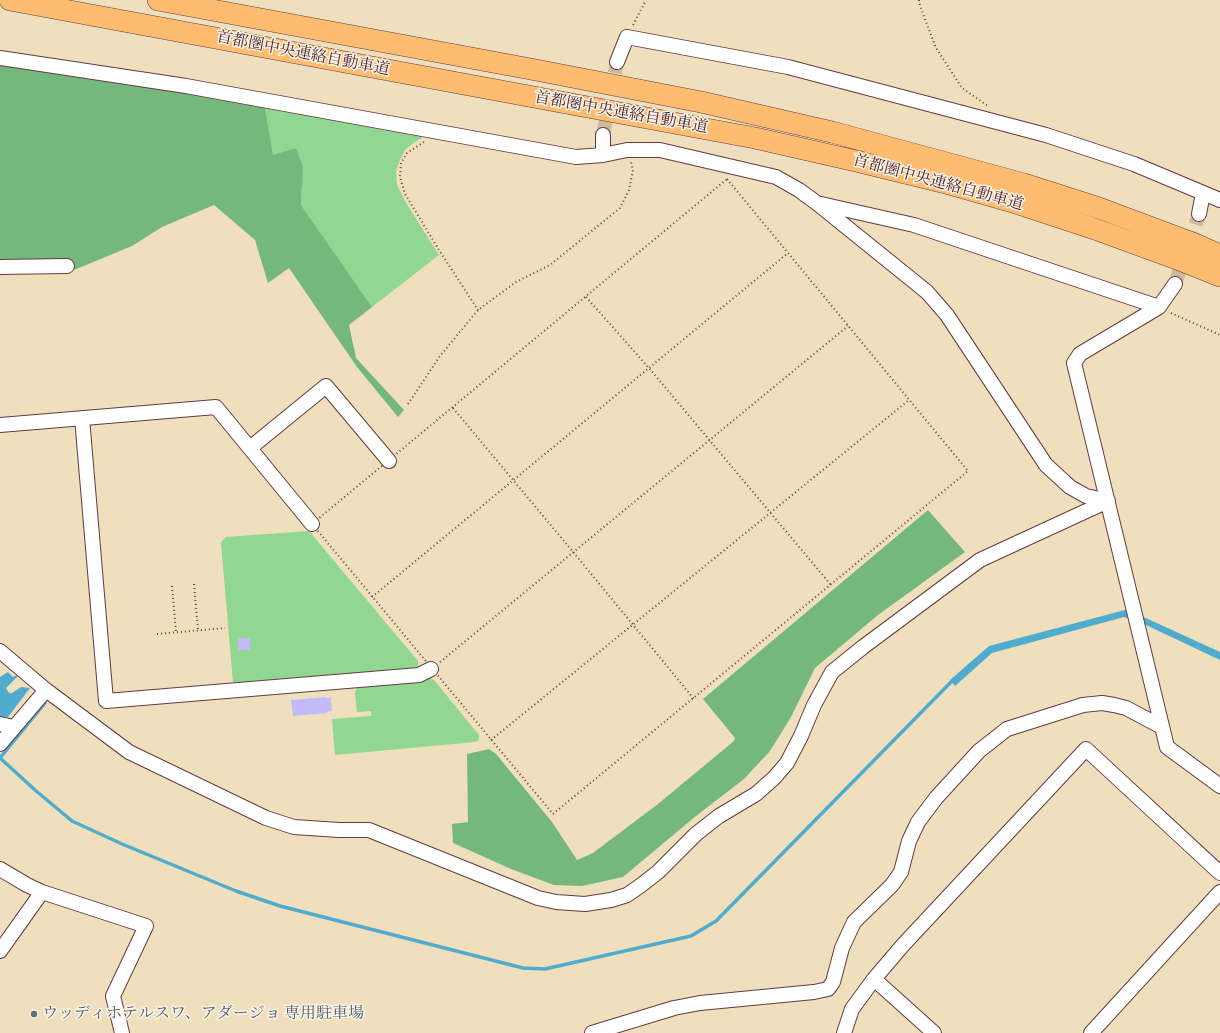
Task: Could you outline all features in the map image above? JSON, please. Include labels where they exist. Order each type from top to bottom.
[{"type":"highway","name":"首都圏中央連絡自動車道","points":[[10,0],[755,138],[848,159],[942,182],[1016,203],[1092,228],[1220,276]]},
{"type":"highway","name":"首都圏中央連絡自動車道","points":[[158,0],[521,67],[678,98],[832,132],[1024,184],[1100,208],[1220,255]]},
{"type":"street","points":[[617,62],[627,37],[788,67],[1038,133],[1134,164],[1220,200]]},
{"type":"street","points":[[0,58],[186,86],[576,157],[603,155],[627,150],[660,150],[776,177],[799,190],[818,204],[927,292],[947,315],[1046,465],[1070,487],[1086,496],[1108,501]]},
{"type":"street","points":[[603,135],[603,155]]},
{"type":"street","points":[[1199,214],[1203,193]]},
{"type":"street","points":[[818,204],[914,225],[1158,307]]},
{"type":"street","points":[[0,267],[67,266]]},
{"type":"street","points":[[1175,284],[1158,307],[1080,354],[1074,363],[1167,747],[1220,786]]},
{"type":"street","points":[[250,448],[326,386],[389,461]]},
{"type":"street","points":[[0,425],[216,407],[312,524]]},
{"type":"street","points":[[82,418],[106,701],[419,675],[431,669]]},
{"type":"street","points":[[0,651],[46,690],[129,752],[266,818],[294,827],[369,830],[544,900],[585,904],[611,900],[627,895],[658,872],[696,834],[719,816],[756,794],[774,778],[787,763],[801,736],[814,705],[832,672],[863,647],[980,560],[1108,501]]},
{"type":"street","points":[[0,744],[46,690]]},
{"type":"street","points":[[592,1033],[674,1008],[700,1003],[814,992],[828,989],[833,982],[842,948],[854,922],[892,885],[901,872],[910,841],[918,822],[936,798],[979,752],[1007,729],[1083,706],[1102,703],[1126,708],[1162,727]]},
{"type":"street","points":[[0,724],[14,727]]},
{"type":"street","points":[[844,1033],[852,1009],[874,979],[903,945],[1086,749],[1220,873]]},
{"type":"street","points":[[0,869],[42,892],[146,926],[113,996],[122,1033]]},
{"type":"street","points":[[0,951],[42,892]]},
{"type":"street","points":[[1091,1033],[1220,892]]},
{"type":"street","points":[[874,979],[934,1033]]},
{"type":"path","points":[[627,37],[646,0]]},
{"type":"path","points":[[918,0],[936,48],[962,88],[992,110]]},
{"type":"path","points":[[434,132],[407,153],[401,163],[400,177],[405,194],[478,310]]},
{"type":"path","points":[[408,404],[440,356],[478,310],[516,282],[550,265],[620,208],[629,190],[633,170],[627,150]]},
{"type":"path","points":[[312,524],[553,814],[694,699],[968,471],[727,179],[453,408],[574,552],[632,625],[694,699]]},
{"type":"path","points":[[372,597],[788,253]]},
{"type":"path","points":[[586,297],[649,368],[831,585]]},
{"type":"path","points":[[1158,307],[1220,335]]},
{"type":"path","points":[[431,669],[848,326]]},
{"type":"path","points":[[491,740],[909,400]]},
{"type":"path","points":[[194,584],[198,630]]},
{"type":"path","points":[[172,586],[176,632]]},
{"type":"path","points":[[158,634],[225,628]]},
{"type":"green space","points":[[0,65],[261,105],[265,108],[273,155],[296,148],[303,167],[301,205],[372,307],[349,325],[356,358],[404,410],[398,417],[357,367],[289,268],[268,283],[255,240],[214,205],[162,227],[132,246],[74,270],[73,263],[0,263]]},
{"type":"green space","points":[[261,105],[422,134],[422,138],[405,150],[400,160],[396,170],[397,185],[405,201],[439,255],[372,307],[301,205],[302,189],[296,148],[273,156],[265,108]]},
{"type":"green space","points":[[928,510],[965,552],[878,615],[815,668],[791,717],[770,751],[744,779],[696,816],[623,877],[582,886],[554,885],[511,869],[453,843],[452,824],[468,822],[467,754],[489,749],[496,754],[552,822],[577,860],[593,853],[658,804],[734,741],[735,738],[703,699]]},
{"type":"green space","points":[[309,531],[418,661],[418,667],[415,669],[238,685],[233,682],[221,544],[222,541],[226,537]]},
{"type":"green space","points":[[430,678],[434,680],[479,735],[479,740],[475,742],[335,755],[332,719],[371,716],[371,711],[357,712],[355,693],[357,685]]},
{"type":"water","points":[[1125,610],[1220,652],[1220,660],[1146,625],[1124,617],[992,653],[955,686],[950,680],[989,646]]},
{"type":"water","points":[[8,672],[13,677],[18,676],[6,688],[9,693],[12,693],[21,687],[30,688],[8,717],[0,718],[0,677]]},
{"type":"building","points":[[238,638],[250,638],[250,650],[238,650]]},
{"type":"building","points":[[326,697],[331,698],[332,711],[327,713],[293,716],[291,700]]},
{"type":"waterway","points":[[0,758],[72,821],[122,844],[236,891],[280,906],[523,968],[545,969],[691,936],[716,921],[954,679]]},
{"type":"waterway","points":[[0,758],[45,703]]},
{"type":"tunnel","points":[[603,135],[617,62]]},
{"type":"tunnel","points":[[1175,284],[1199,214]]},
{"type":"place","name":"ウッディホテルスワ、アダージョ 専用駐車場","points":[[34,1014]]}]
